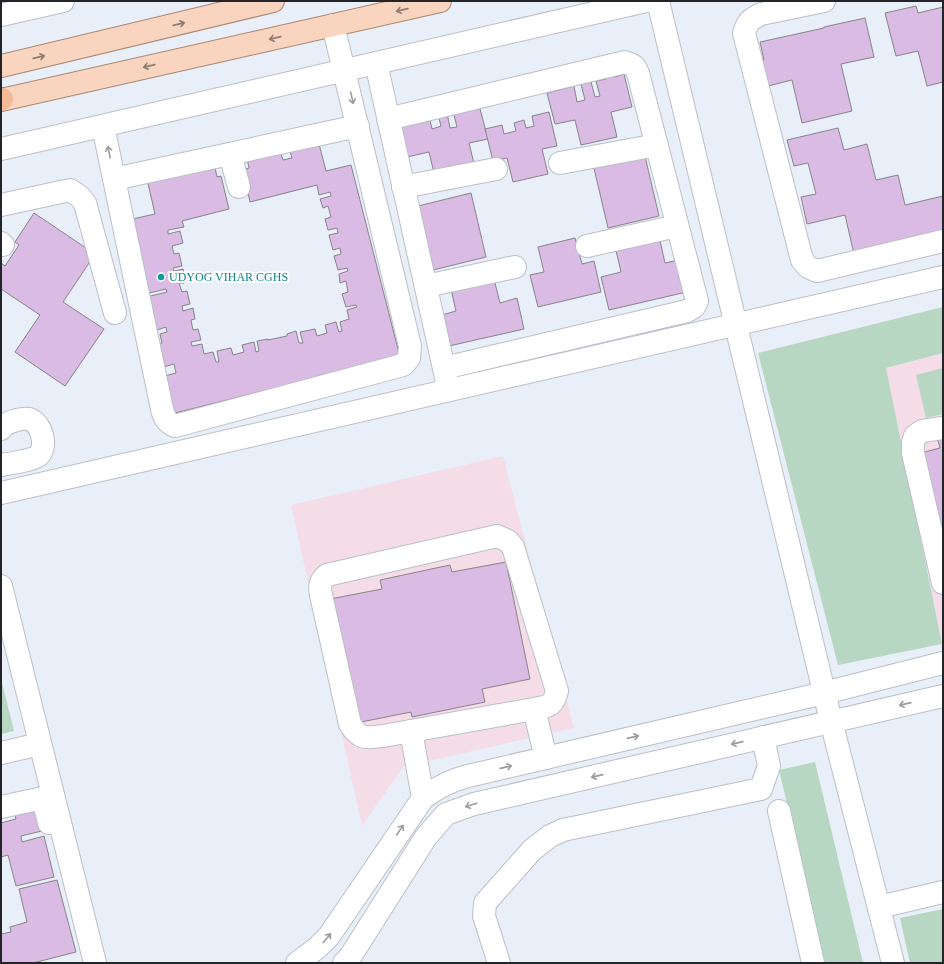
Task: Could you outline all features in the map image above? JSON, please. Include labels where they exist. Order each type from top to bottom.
[{"type":"main road","points":[[1,66],[274,1]]},
{"type":"main road","points":[[1,99],[440,1]]},
{"type":"street","points":[[1,15],[63,1]]},
{"type":"street","points":[[1,149],[646,1]]},
{"type":"street","points":[[658,1],[824,693],[893,963]]},
{"type":"street","points":[[824,1],[761,14],[752,18],[747,24],[744,33],[802,260],[808,267],[817,271],[943,241]]},
{"type":"street","points":[[103,126],[162,409],[164,417],[168,423],[175,426],[403,365],[409,358],[410,346],[334,25]]},
{"type":"street","points":[[388,119],[626,62],[634,66],[638,73],[697,301],[694,307],[687,311],[444,368]]},
{"type":"street","points":[[376,63],[448,390]]},
{"type":"street","points":[[114,179],[358,126]]},
{"type":"street","points":[[560,163],[657,145]]},
{"type":"street","points":[[230,154],[239,187]]},
{"type":"street","points":[[404,187],[496,168]]},
{"type":"street","points":[[1,205],[70,190],[79,196],[85,203],[115,313]]},
{"type":"street","points":[[587,246],[677,226]]},
{"type":"street","points":[[426,286],[515,267]]},
{"type":"street","points":[[1,440],[6,492],[943,277]]},
{"type":"street","points":[[1,429],[7,422],[25,418],[31,419],[40,429],[44,442],[42,451],[37,457],[4,465]]},
{"type":"street","points":[[943,428],[922,431],[915,436],[913,442],[913,453],[943,583]]},
{"type":"street","points":[[498,536],[508,540],[512,546],[557,691],[555,699],[550,706],[534,709],[368,738],[356,734],[350,724],[321,595],[320,587],[322,580],[327,576],[498,536]]},
{"type":"street","points":[[1,586],[95,963]]},
{"type":"street","points":[[297,963],[317,948],[329,936],[423,798],[439,786],[454,779],[824,693],[943,663]]},
{"type":"street","points":[[344,963],[350,957],[426,837],[446,814],[474,804],[943,696]]},
{"type":"street","points":[[534,709],[546,758]]},
{"type":"street","points":[[410,731],[423,798]]},
{"type":"street","points":[[499,963],[484,916],[485,903],[532,850],[550,836],[563,830],[761,789],[769,766],[763,737]]},
{"type":"street","points":[[1,753],[40,744]]},
{"type":"street","points":[[1,807],[43,798],[83,963]]},
{"type":"street","points":[[779,811],[813,963]]},
{"type":"street","points":[[879,907],[943,892]]},
{"type":"shaded area","points":[[943,353],[943,643],[942,644],[886,368]]},
{"type":"shaded area","points":[[503,456],[574,728],[403,767],[362,826],[291,505]]},
{"type":"green space","points":[[943,307],[943,353],[886,368],[942,644],[838,665],[758,353]]},
{"type":"green space","points":[[943,368],[943,414],[926,418],[916,375]]},
{"type":"green space","points":[[1,679],[14,731],[1,734]]},
{"type":"green space","points":[[815,762],[863,963],[825,963],[779,770]]},
{"type":"green space","points":[[943,909],[943,963],[910,963],[900,918]]},
{"type":"building","points":[[916,6],[918,13],[943,7],[943,82],[927,86],[918,51],[896,56],[885,13]]},
{"type":"building","points":[[865,18],[874,57],[841,64],[852,111],[802,123],[792,80],[764,87],[758,61],[764,60],[760,42]]},
{"type":"building","points":[[614,74],[615,77],[624,74],[632,107],[611,112],[617,137],[581,145],[575,120],[555,124],[547,93],[574,86],[577,102],[585,100],[581,84],[591,82],[595,97],[600,96],[596,81],[606,79],[605,76]]},
{"type":"building","points":[[479,105],[488,139],[469,143],[475,168],[435,177],[429,152],[407,157],[399,123],[429,116],[432,129],[441,126],[438,115],[447,113],[450,128],[457,127],[453,111]]},
{"type":"building","points":[[549,112],[557,146],[542,149],[548,174],[513,182],[507,158],[493,161],[485,129],[502,125],[504,134],[516,131],[514,123],[524,120],[526,128],[534,126],[532,116]]},
{"type":"building","points":[[838,128],[844,150],[867,144],[876,180],[898,175],[905,205],[943,196],[943,233],[854,254],[845,215],[807,224],[801,197],[816,194],[808,163],[794,166],[787,140]]},
{"type":"building","name":"UDYOG VIHAR CGHS","points":[[318,140],[326,171],[351,165],[400,357],[167,415],[157,378],[176,373],[174,364],[160,368],[157,344],[162,343],[160,334],[167,332],[166,327],[157,330],[155,321],[148,323],[142,298],[167,292],[166,289],[141,295],[128,220],[155,214],[147,179],[214,163],[217,177],[221,176],[229,209],[182,221],[184,227],[168,230],[168,234],[180,231],[183,243],[172,246],[174,254],[179,253],[182,266],[173,268],[174,271],[183,269],[186,279],[183,279],[184,283],[179,283],[182,292],[187,291],[190,304],[182,306],[183,311],[193,308],[195,319],[191,320],[193,330],[198,329],[201,340],[191,342],[192,346],[202,344],[204,354],[213,352],[216,362],[219,362],[217,351],[231,348],[233,355],[244,352],[242,345],[254,342],[256,352],[259,351],[257,341],[287,336],[287,334],[296,331],[299,343],[303,343],[300,332],[315,329],[317,336],[327,333],[325,325],[336,322],[339,332],[342,331],[340,322],[349,319],[347,310],[357,307],[356,305],[346,307],[342,294],[348,292],[346,281],[340,283],[339,274],[348,271],[347,268],[338,270],[334,256],[341,254],[340,248],[333,250],[329,235],[338,233],[337,228],[328,230],[325,219],[331,217],[328,206],[323,208],[320,199],[331,196],[330,192],[319,195],[317,185],[250,202],[243,170],[249,168],[246,154],[272,148],[274,156],[281,154],[283,160],[292,158],[290,151]]},
{"type":"building","points":[[644,152],[659,216],[608,228],[593,164]]},
{"type":"building","points":[[471,193],[486,257],[433,270],[418,206]]},
{"type":"building","points":[[34,213],[95,254],[63,302],[104,329],[65,386],[15,352],[40,315],[1,289],[1,263],[5,266],[19,245],[15,242]]},
{"type":"building","points":[[659,236],[665,263],[683,259],[691,291],[609,310],[601,277],[621,272],[615,246]]},
{"type":"building","points":[[575,238],[582,264],[594,261],[601,292],[538,307],[530,275],[544,272],[538,247]]},
{"type":"building","points":[[493,275],[500,303],[517,298],[524,329],[449,346],[442,315],[456,311],[450,285]]},
{"type":"building","points":[[943,435],[943,547],[921,453],[940,448],[937,436]]},
{"type":"building","points":[[506,562],[530,679],[482,689],[485,702],[412,717],[411,712],[356,723],[330,599],[382,589],[380,580],[450,565],[452,572]]},
{"type":"building","points":[[36,806],[42,831],[21,836],[22,842],[44,836],[54,877],[16,886],[8,855],[1,857],[1,823],[16,819],[14,811]]},
{"type":"building","points":[[57,880],[76,952],[33,963],[1,963],[1,934],[11,932],[10,927],[27,922],[19,889]]},
{"type":"place","name":"UDYOG VIHAR CGHS","points":[[161,277]]}]
